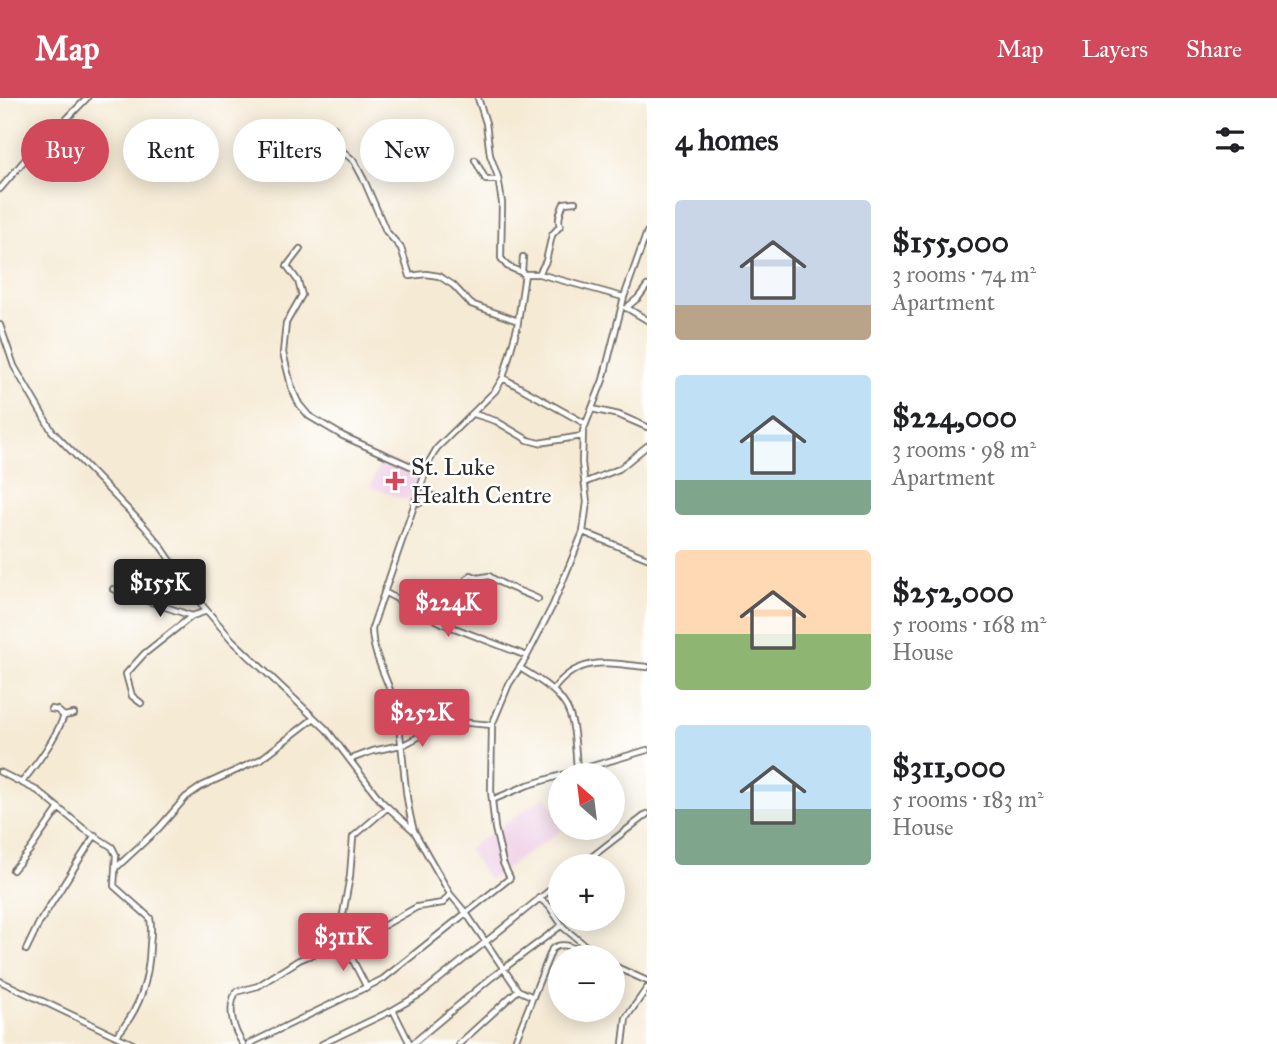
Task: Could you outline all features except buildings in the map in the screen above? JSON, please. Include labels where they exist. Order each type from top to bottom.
[{"type":"street","points":[[0,189],[41,141],[88,98]]},
{"type":"street","points":[[478,98],[484,112],[490,155],[502,203],[501,258],[504,264],[524,273],[539,274],[624,297]]},
{"type":"street","points":[[346,154],[354,161],[364,180],[386,231],[401,248],[410,276],[439,276],[477,307],[518,321]]},
{"type":"street","points":[[475,160],[486,180],[498,180]]},
{"type":"street","points":[[539,274],[546,261],[552,235],[560,226],[558,222],[564,203],[575,202]]},
{"type":"street","points":[[249,1044],[367,988],[390,974],[510,878],[497,840],[492,800],[492,725],[503,697],[553,605],[583,532],[587,502],[582,436],[603,380],[624,307],[624,297],[647,232]]},
{"type":"street","points":[[300,249],[287,265],[298,281],[302,295],[286,323],[283,346],[284,364],[295,397],[303,410],[320,423],[359,444],[424,472]]},
{"type":"street","points":[[523,257],[524,273],[518,321],[503,378],[474,414],[438,448],[424,472],[373,620],[372,635],[391,692],[402,745],[405,792],[414,831],[450,894],[518,990],[533,998]]},
{"type":"street","points":[[624,307],[638,298],[647,286]]},
{"type":"street","points":[[624,307],[647,320]]},
{"type":"street","points":[[0,325],[14,366],[52,431],[160,545],[208,611],[233,640],[327,730],[374,792],[414,831]]},
{"type":"street","points":[[503,378],[586,424]]},
{"type":"street","points":[[592,409],[619,415],[647,427]]},
{"type":"street","points":[[474,414],[496,421],[528,440],[539,443],[582,436]]},
{"type":"street","points":[[586,482],[619,469],[647,446]]},
{"type":"street","points":[[415,501],[420,503],[433,496]]},
{"type":"street","points":[[583,532],[647,558]]},
{"type":"street","points":[[443,623],[458,588],[471,575],[478,579],[489,576],[496,582],[538,599]]},
{"type":"street","points":[[113,589],[192,616]]},
{"type":"street","points":[[384,592],[443,623],[527,656]]},
{"type":"street","points":[[141,703],[132,696],[126,674],[144,654],[192,616],[208,611]]},
{"type":"street","points":[[553,690],[567,673],[589,665],[603,663],[647,667]]},
{"type":"street","points":[[520,668],[566,702],[571,714],[576,763]]},
{"type":"street","points":[[51,709],[64,716]]},
{"type":"street","points":[[22,782],[40,759],[64,716],[74,714]]},
{"type":"street","points":[[117,866],[159,828],[186,797],[202,786],[255,763],[313,719]]},
{"type":"street","points":[[351,759],[402,745],[443,724],[458,722],[492,725]]},
{"type":"street","points":[[602,763],[647,750]]},
{"type":"street","points":[[0,772],[38,791],[114,850],[117,866],[114,886],[147,914],[151,926],[147,980],[142,997],[117,1035]]},
{"type":"street","points":[[492,800],[548,779]]},
{"type":"street","points":[[367,988],[345,945],[343,914],[353,837],[388,807]]},
{"type":"street","points":[[13,870],[37,842],[60,808]]},
{"type":"street","points":[[595,854],[647,814]]},
{"type":"street","points":[[26,950],[39,923],[95,835]]},
{"type":"street","points":[[322,1044],[422,993],[548,891]]},
{"type":"street","points":[[243,1044],[235,1030],[232,1017],[232,1000],[236,992],[258,986],[299,960],[328,948],[345,945],[417,907],[443,903],[450,894]]},
{"type":"street","points":[[539,898],[548,905]]},
{"type":"street","points":[[393,1010],[411,1044],[554,931]]},
{"type":"street","points":[[569,931],[584,945]]},
{"type":"street","points":[[514,1044],[548,957]]},
{"type":"street","points":[[625,971],[647,981]]},
{"type":"street","points":[[0,981],[134,1044]]},
{"type":"street","points":[[624,1044],[626,1018],[647,988]]},
{"type":"street","points":[[459,1044],[518,990]]},
{"type":"shaded area","name":"St. Luke Health Centre","points":[[383,456],[420,473],[410,501],[370,487]]},
{"type":"shaded area","points":[[545,796],[548,800],[548,840],[489,880],[468,849]]},
{"type":"place","name":"St. Luke Health Centre","points":[[395,481]]}]
